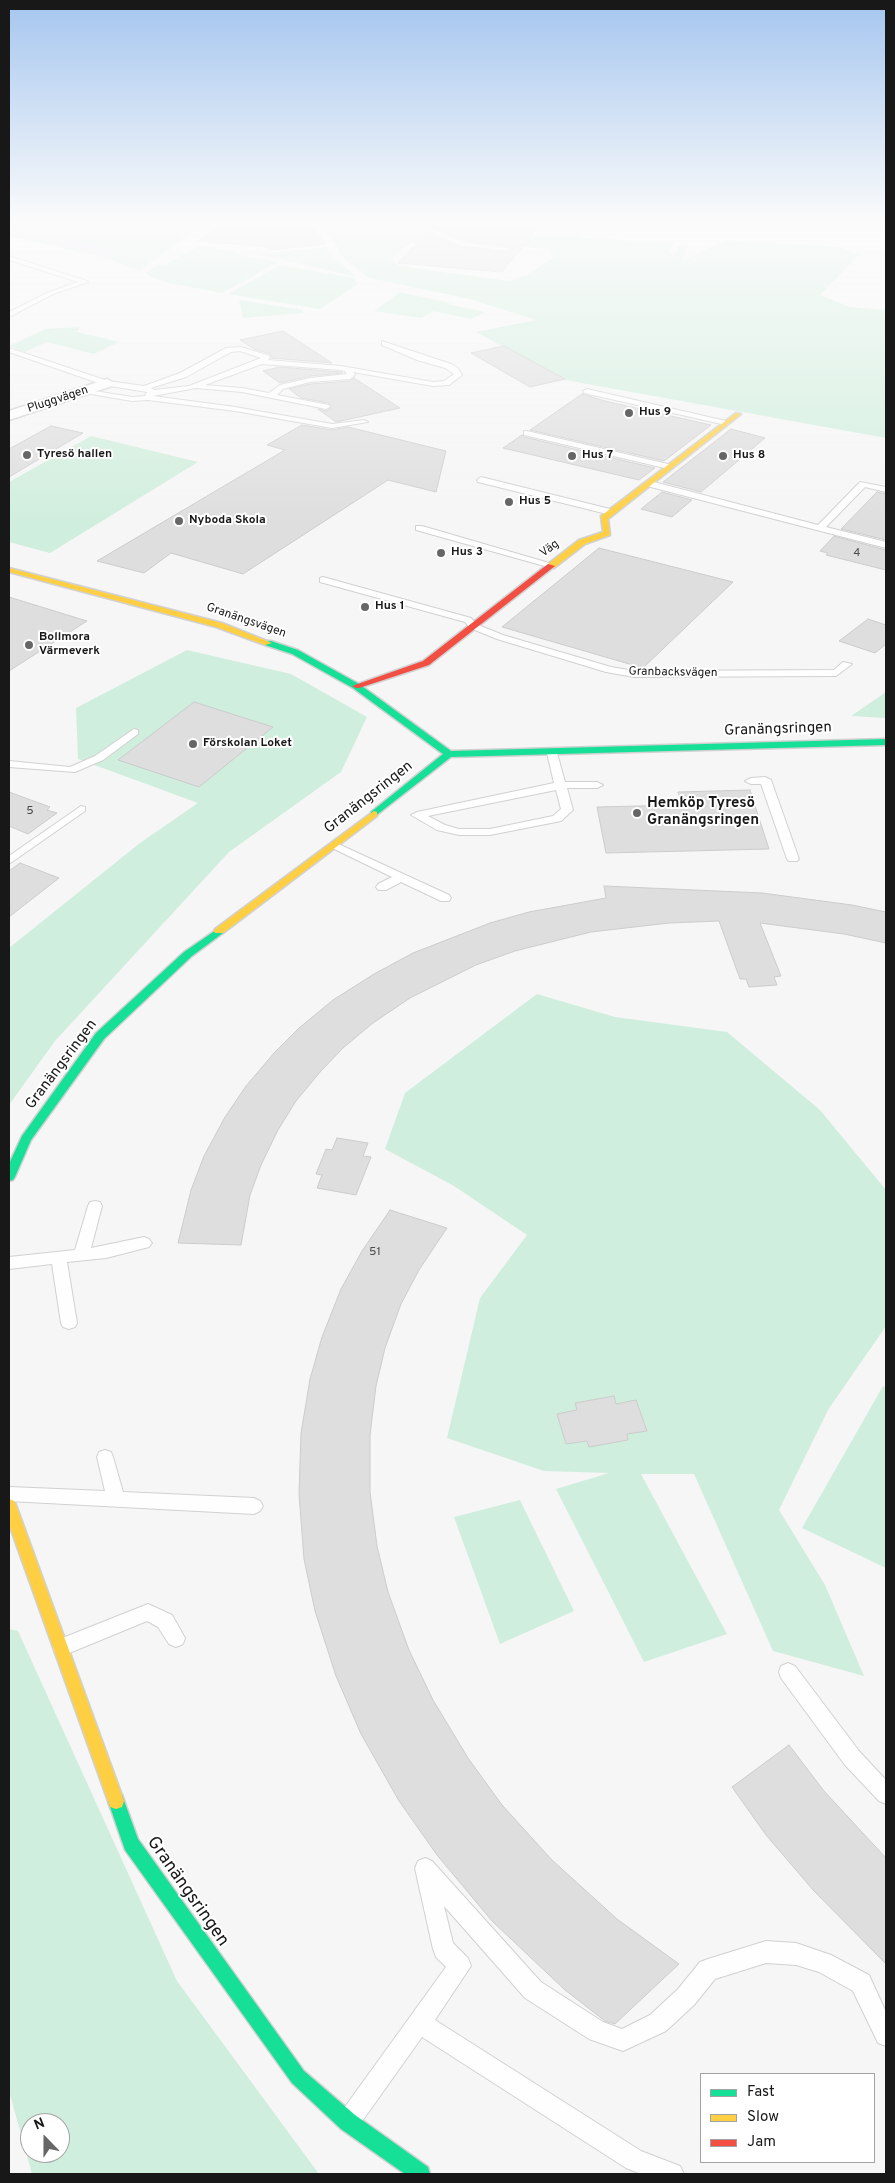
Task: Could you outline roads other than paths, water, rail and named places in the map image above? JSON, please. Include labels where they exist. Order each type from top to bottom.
[{"type":"street","name":"Pluggvägen","points":[[9,416],[106,383]]},
{"type":"street","points":[[611,512],[650,484],[738,414]]},
{"type":"street","name":"Väg","points":[[356,686],[426,662],[582,542],[607,533],[604,518],[611,512]]},
{"type":"street","name":"Granängsvägen","points":[[9,570],[220,625],[295,652],[356,686],[449,754]]},
{"type":"street","name":"Granängsringen","points":[[9,1177],[26,1140],[67,1079],[100,1036],[188,954],[334,845],[449,754],[552,753],[886,742]]},
{"type":"street","name":"Granängsringen","points":[[9,1505],[62,1647],[131,1844],[298,2077],[348,2122],[421,2174]]},
{"type":"lane","points":[[262,362],[380,374],[433,384],[446,383],[458,375],[455,370],[448,366],[420,358],[385,343]]},
{"type":"lane","points":[[9,350],[106,383],[147,393],[332,426],[364,422]]},
{"type":"lane","points":[[85,391],[132,399],[183,375],[229,350],[249,350],[267,358],[262,362],[196,387]]},
{"type":"lane","points":[[270,397],[280,387],[310,380],[348,377],[351,375],[349,371]]},
{"type":"lane","points":[[147,393],[196,387],[242,390],[326,407]]},
{"type":"lane","points":[[587,391],[726,422]]},
{"type":"lane","points":[[527,433],[669,467]]},
{"type":"lane","points":[[481,480],[611,512]]},
{"type":"lane","points":[[650,484],[886,545]]},
{"type":"lane","points":[[820,528],[863,484],[886,489]]},
{"type":"lane","points":[[419,528],[551,565]]},
{"type":"lane","name":"Granbacksvägen","points":[[323,580],[468,620],[473,626],[500,637],[610,670],[634,674],[836,673],[847,664]]},
{"type":"lane","points":[[9,764],[71,770],[99,758],[134,732]]},
{"type":"lane","points":[[552,753],[562,785],[567,810],[557,819],[490,832],[459,832],[441,828],[417,815],[562,785],[597,785]]},
{"type":"lane","points":[[751,781],[765,780],[792,859]]},
{"type":"lane","points":[[9,861],[81,810]]},
{"type":"lane","points":[[334,845],[445,898]]},
{"type":"lane","points":[[382,887],[401,877]]},
{"type":"lane","points":[[81,1255],[95,1206]]},
{"type":"lane","points":[[9,1263],[106,1252],[144,1243]]},
{"type":"lane","points":[[59,1258],[69,1323]]},
{"type":"lane","points":[[105,1457],[116,1499]]},
{"type":"lane","points":[[9,1494],[254,1506]]},
{"type":"lane","points":[[62,1647],[148,1612],[165,1622],[176,1638]]},
{"type":"lane","points":[[788,1672],[852,1758],[886,1794]]},
{"type":"lane","points":[[348,2122],[420,2023],[438,1994],[460,1966],[444,1949],[425,1868],[533,1990],[597,2031],[623,2040],[658,2023],[686,1997],[708,1970],[766,1952],[796,1954],[823,1963],[861,1983],[886,2036]]},
{"type":"lane","points":[[420,2023],[634,2160],[672,2174]]},
{"type":"place","name":"Hus 9","points":[[629,413]]},
{"type":"place","name":"Tyresö hallen","points":[[27,455]]},
{"type":"place","name":"Hus 7","points":[[572,456]]},
{"type":"place","name":"Hus 8","points":[[723,456]]},
{"type":"place","name":"Hus 5","points":[[509,502]]},
{"type":"place","name":"Nyboda Skola","points":[[179,521]]},
{"type":"place","name":"Hus 3","points":[[441,553]]},
{"type":"place","name":"Hus 1","points":[[365,607]]},
{"type":"place","name":"Bollmora Värmeverk","points":[[29,645]]},
{"type":"place","name":"Förskolan Loket","points":[[193,744]]},
{"type":"place","name":"Hemköp Tyresö Granängsringen","points":[[637,813]]}]
